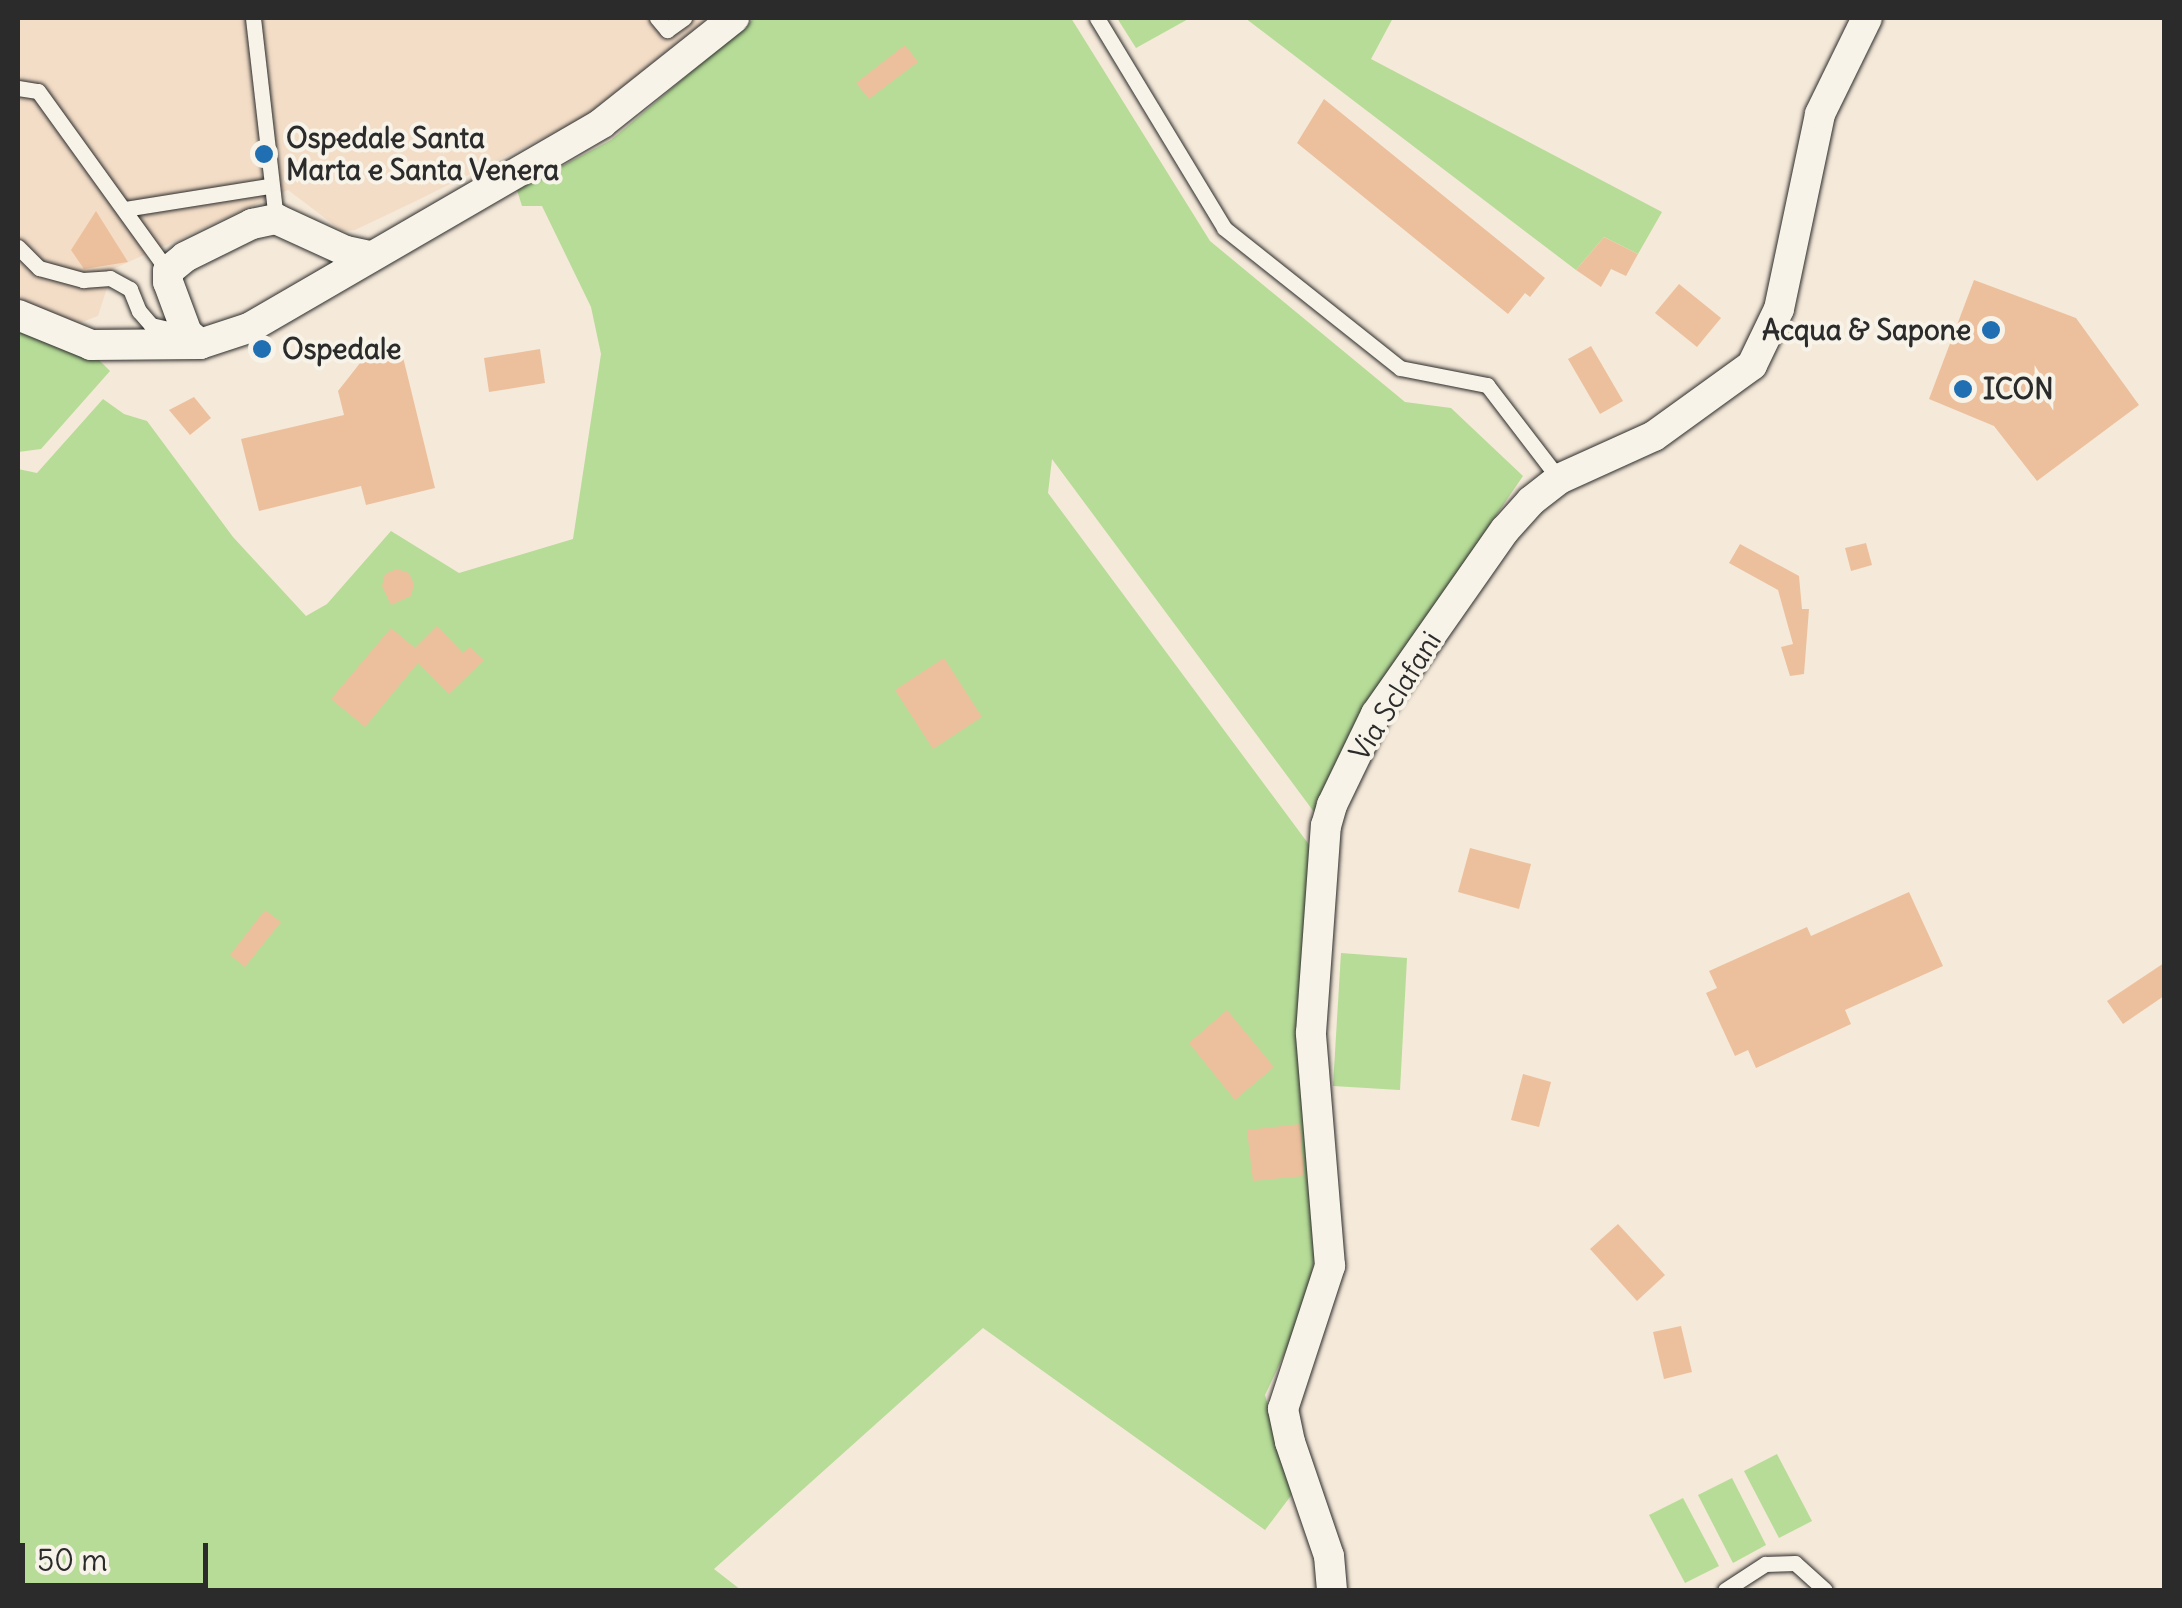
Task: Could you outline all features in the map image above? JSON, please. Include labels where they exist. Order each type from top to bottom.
[{"type":"street","points":[[18,315],[91,345],[193,338],[249,328],[602,122],[734,18]]},
{"type":"street","name":"Via Sclafani","points":[[1332,1590],[1328,1556],[1283,1409],[1330,1266],[1311,1033],[1326,826],[1376,714],[1505,530],[1531,501],[1559,480],[1654,436],[1752,365],[1779,309],[1820,114],[1867,18]]},
{"type":"street","points":[[193,338],[168,271],[186,256],[252,224],[276,218],[346,251],[370,256]]},
{"type":"lane","points":[[253,18],[269,186],[276,218]]},
{"type":"lane","points":[[657,18],[668,30],[684,18]]},
{"type":"lane","points":[[1097,18],[1224,228],[1400,368],[1488,385],[1559,480]]},
{"type":"lane","points":[[18,88],[38,91],[168,271]]},
{"type":"lane","points":[[125,209],[269,186]]},
{"type":"lane","points":[[18,248],[39,268],[130,288],[138,311],[151,325],[193,338]]},
{"type":"lane","points":[[1725,1590],[1764,1564],[1795,1562],[1825,1590]]},
{"type":"shaded area","name":"Ospedale Santa Marta e Santa Venera","points":[[18,18],[708,18],[583,118],[418,200],[355,230],[342,231],[288,190],[113,269],[98,316],[69,327],[18,306]]},
{"type":"green space","points":[[755,18],[1071,18],[1210,241],[1405,402],[1451,408],[1523,476],[1374,694],[1332,770],[1317,816],[1052,459],[1048,493],[1313,850],[1315,1253],[1306,1308],[1265,1395],[1293,1493],[1265,1530],[983,1328],[714,1569],[741,1590],[18,1590],[18,469],[37,473],[103,399],[124,414],[147,421],[233,537],[306,616],[327,604],[391,531],[459,573],[573,539],[601,354],[591,307],[542,206],[522,206],[517,190],[611,140]]},
{"type":"green space","points":[[1117,18],[1190,18],[1136,48]]},
{"type":"green space","points":[[1245,18],[1393,18],[1371,59],[1662,212],[1638,254],[1604,237],[1576,270]]},
{"type":"green space","points":[[18,325],[93,354],[110,371],[41,449],[18,452]]},
{"type":"green space","points":[[1341,953],[1407,958],[1400,1090],[1333,1086]]},
{"type":"green space","points":[[1777,1454],[1812,1521],[1779,1538],[1744,1471]]},
{"type":"green space","points":[[1732,1478],[1766,1545],[1733,1563],[1698,1495]]},
{"type":"green space","points":[[1683,1498],[1719,1566],[1685,1583],[1649,1515]]},
{"type":"building","points":[[905,45],[918,62],[869,99],[856,83]]},
{"type":"building","points":[[1324,99],[1545,278],[1530,297],[1525,293],[1508,314],[1297,143]]},
{"type":"building","points":[[96,211],[128,262],[84,269],[71,250]]},
{"type":"building","points":[[1604,237],[1638,254],[1626,276],[1611,269],[1601,287],[1576,270]]},
{"type":"building","points":[[1974,280],[2076,318],[2139,405],[2037,481],[1994,426],[1929,399]]},
{"type":"building","points":[[1679,284],[1721,318],[1697,347],[1655,313]]},
{"type":"building","points":[[1591,346],[1623,401],[1600,414],[1568,359]]},
{"type":"building","points":[[401,349],[435,488],[366,505],[361,486],[259,511],[241,439],[344,415],[338,391],[364,358]]},
{"type":"building","points":[[540,349],[545,383],[489,392],[484,358]]},
{"type":"building","points":[[194,397],[211,418],[190,435],[169,410]]},
{"type":"building","points":[[1866,543],[1872,565],[1851,571],[1845,548]]},
{"type":"building","points":[[1740,544],[1799,576],[1802,609],[1809,609],[1804,674],[1790,676],[1781,647],[1793,644],[1778,590],[1729,563]]},
{"type":"building","points":[[397,569],[409,573],[414,584],[411,596],[391,605],[382,586],[385,574]]},
{"type":"building","points":[[437,626],[463,653],[470,647],[484,660],[449,694],[418,663],[365,727],[331,699],[391,628],[415,648]]},
{"type":"building","points":[[944,658],[982,717],[933,749],[895,690]]},
{"type":"building","points":[[1470,848],[1531,864],[1519,909],[1458,892]]},
{"type":"building","points":[[1909,892],[1943,966],[1845,1010],[1851,1024],[1756,1068],[1748,1050],[1735,1056],[1706,993],[1717,988],[1709,971],[1807,927],[1811,936]]},
{"type":"building","points":[[265,910],[281,922],[245,967],[230,955]]},
{"type":"building","points":[[2164,963],[2164,996],[2123,1024],[2107,1001]]},
{"type":"building","points":[[1227,1010],[1274,1067],[1235,1100],[1189,1043]]},
{"type":"building","points":[[1523,1074],[1551,1082],[1539,1127],[1511,1120]]},
{"type":"building","points":[[1300,1124],[1304,1176],[1253,1181],[1247,1130]]},
{"type":"building","points":[[1618,1224],[1665,1275],[1637,1301],[1590,1249]]},
{"type":"building","points":[[1681,1326],[1692,1372],[1664,1379],[1653,1332]]},
{"type":"place","name":"Ospedale Santa Marta e Santa Venera","points":[[264,154]]},
{"type":"place","name":"Acqua & Sapone","points":[[1991,330]]},
{"type":"place","name":"Ospedale","points":[[262,349]]},
{"type":"place","name":"ICON","points":[[1963,389]]}]
